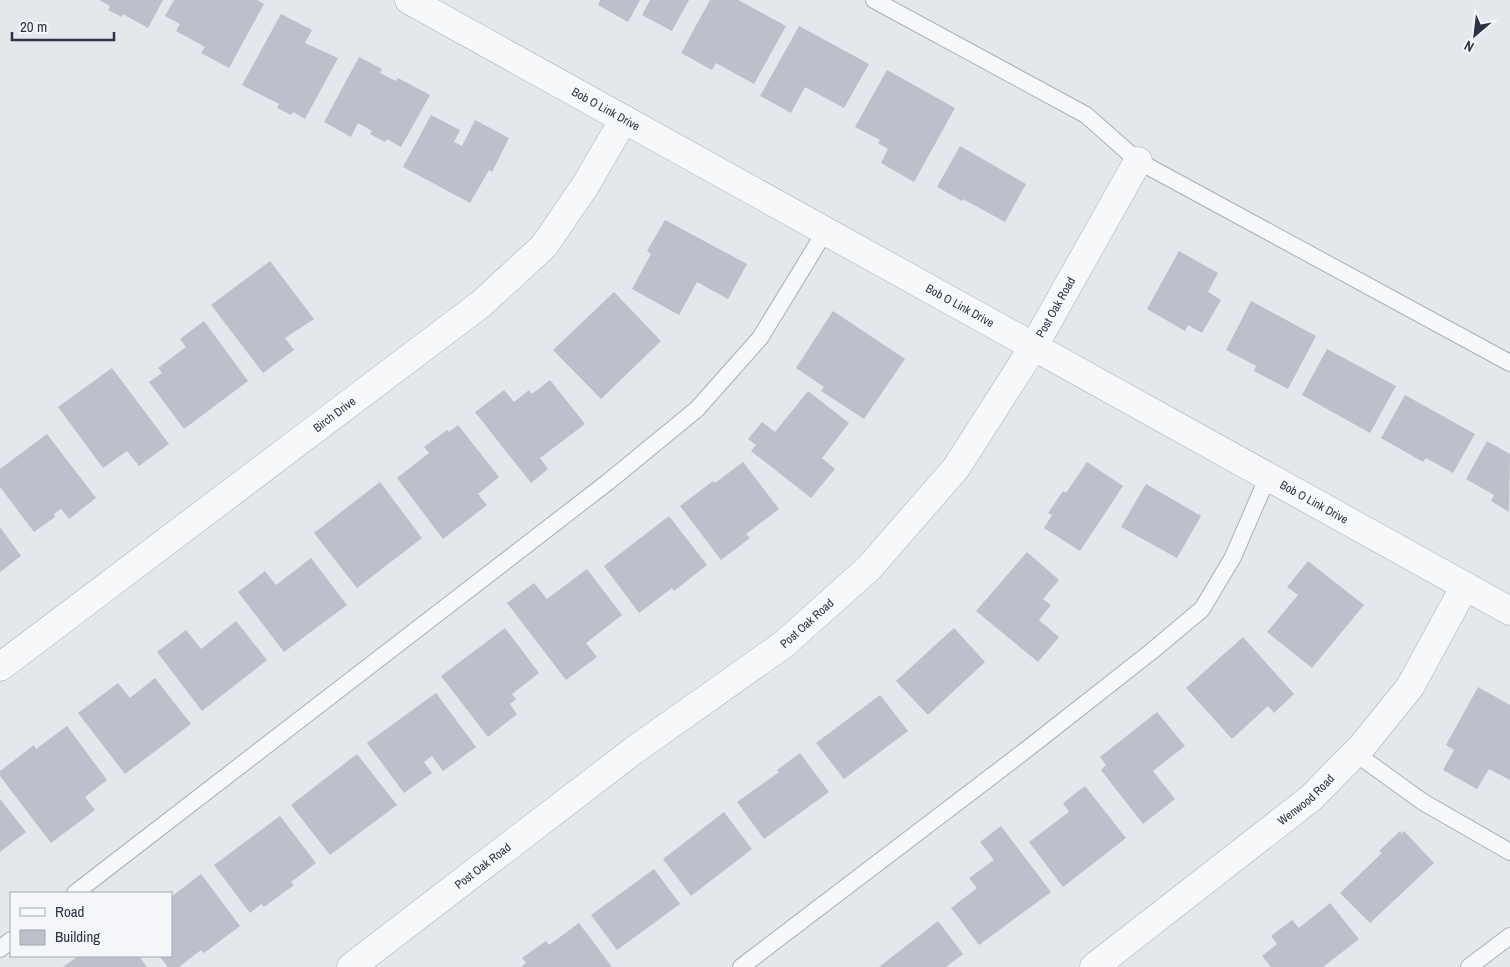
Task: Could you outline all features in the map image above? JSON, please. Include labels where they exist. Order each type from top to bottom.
[{"type":"street","name":"Bob O Link Drive","points":[[410,0],[1510,611]]},
{"type":"street","name":"Birch Drive","points":[[0,667],[481,304],[544,246],[585,186],[624,120]]},
{"type":"street","name":"Post Oak Road","points":[[350,967],[633,751],[784,644],[869,568],[956,468],[1034,346],[1138,161]]},
{"type":"street","name":"Wenwood Road","points":[[1094,967],[1311,798],[1355,753],[1410,687],[1465,586]]},
{"type":"lane","points":[[874,0],[1086,116],[1138,161],[1510,363]]},
{"type":"lane","points":[[76,892],[608,482],[697,409],[760,338],[826,230]]},
{"type":"lane","points":[[741,967],[1026,750],[1152,651],[1202,609],[1233,557],[1268,476]]},
{"type":"lane","points":[[1355,753],[1423,802],[1510,852]]},
{"type":"lane","points":[[1469,967],[1510,936]]},
{"type":"lane","points":[[0,949],[10,941]]},
{"type":"building","points":[[99,0],[163,0],[148,28],[123,14],[122,17],[108,10],[110,6]]},
{"type":"building","points":[[174,0],[257,0],[264,4],[229,68],[201,53],[205,47],[176,31],[180,24],[165,16]]},
{"type":"building","points":[[600,0],[640,0],[628,22],[598,5]]},
{"type":"building","points":[[650,0],[689,0],[672,31],[642,15]]},
{"type":"building","points":[[710,0],[738,0],[786,26],[754,84],[716,63],[712,70],[681,53]]},
{"type":"building","points":[[281,14],[312,30],[305,43],[338,58],[305,119],[293,112],[291,115],[277,108],[279,104],[242,85]]},
{"type":"building","points":[[799,26],[869,64],[844,108],[805,87],[791,113],[760,96]]},
{"type":"building","points":[[359,57],[382,69],[380,73],[396,81],[398,78],[430,95],[401,147],[387,139],[385,142],[370,134],[372,131],[358,123],[351,137],[324,122]]},
{"type":"building","points":[[887,70],[955,108],[914,182],[881,163],[888,149],[878,143],[880,140],[855,127]]},
{"type":"building","points":[[431,115],[460,130],[454,142],[462,146],[475,120],[509,138],[492,172],[489,170],[470,203],[403,167]]},
{"type":"building","points":[[960,146],[1026,184],[1005,222],[937,187]]},
{"type":"building","points":[[665,220],[747,264],[728,299],[697,282],[679,315],[632,289],[651,254],[647,251]]},
{"type":"building","points":[[1179,251],[1218,273],[1208,292],[1221,300],[1202,333],[1188,325],[1185,331],[1147,309]]},
{"type":"building","points":[[270,261],[314,319],[285,338],[294,350],[263,373],[211,305]]},
{"type":"building","points":[[614,292],[661,341],[601,399],[553,350]]},
{"type":"building","points":[[1251,301],[1316,336],[1288,389],[1254,371],[1256,366],[1226,350]]},
{"type":"building","points":[[833,311],[905,359],[864,419],[821,391],[824,387],[796,368]]},
{"type":"building","points":[[204,321],[248,381],[184,429],[149,382],[162,373],[158,368],[186,347],[180,339]]},
{"type":"building","points":[[1327,349],[1396,386],[1370,433],[1302,395]]},
{"type":"building","points":[[112,368],[169,444],[139,466],[127,451],[103,468],[58,407]]},
{"type":"building","points":[[550,380],[585,424],[540,458],[548,469],[531,483],[475,412],[504,390],[514,402],[529,390],[532,394]]},
{"type":"building","points":[[808,391],[849,423],[822,458],[835,469],[811,498],[751,451],[756,445],[748,439],[762,422],[775,432]]},
{"type":"building","points":[[1405,395],[1475,434],[1453,473],[1426,458],[1423,462],[1381,438]]},
{"type":"building","points":[[458,425],[499,477],[478,494],[487,505],[443,539],[397,478],[429,453],[424,447],[447,430],[449,432]]},
{"type":"building","points":[[47,434],[96,498],[69,519],[61,509],[54,514],[55,517],[34,532],[0,487],[0,469]]},
{"type":"building","points":[[1487,441],[1510,454],[1509,512],[1491,501],[1494,495],[1466,479]]},
{"type":"building","points":[[743,462],[779,509],[746,534],[750,538],[721,560],[680,506],[713,481],[715,483]]},
{"type":"building","points":[[1087,462],[1123,486],[1080,551],[1044,528],[1052,515],[1048,513],[1063,491],[1066,493]]},
{"type":"building","points":[[380,482],[422,538],[357,588],[314,533]]},
{"type":"building","points":[[1146,484],[1201,516],[1177,558],[1121,527]]},
{"type":"building","points":[[669,516],[707,565],[674,591],[672,588],[639,613],[604,566]]},
{"type":"building","points":[[0,527],[21,556],[0,572]]},
{"type":"building","points":[[1027,552],[1059,580],[1043,599],[1051,605],[1039,620],[1059,637],[1038,662],[976,611]]},
{"type":"building","points":[[311,558],[347,605],[284,652],[238,592],[265,571],[276,585]]},
{"type":"building","points":[[1308,561],[1364,605],[1312,668],[1267,632],[1298,595],[1287,587]]},
{"type":"building","points":[[587,569],[622,615],[586,643],[597,657],[566,680],[507,603],[534,583],[547,599]]},
{"type":"building","points":[[236,621],[267,660],[202,711],[157,652],[186,630],[201,649]]},
{"type":"building","points":[[505,628],[539,673],[512,694],[516,699],[510,704],[517,714],[488,737],[441,676]]},
{"type":"building","points":[[954,628],[985,662],[928,715],[896,681]]},
{"type":"building","points":[[1243,637],[1294,694],[1274,713],[1268,706],[1232,739],[1186,688]]},
{"type":"building","points":[[155,678],[191,724],[125,774],[78,713],[118,683],[130,698]]},
{"type":"building","points":[[1478,687],[1510,705],[1510,780],[1489,769],[1477,789],[1443,770],[1454,750],[1446,745]]},
{"type":"building","points":[[436,693],[476,747],[443,771],[432,756],[424,762],[432,773],[404,793],[367,743]]},
{"type":"building","points":[[880,695],[908,731],[844,779],[816,743]]},
{"type":"building","points":[[1157,712],[1185,746],[1153,771],[1175,799],[1143,824],[1101,770],[1106,765],[1100,757]]},
{"type":"building","points":[[67,726],[107,780],[85,797],[95,810],[51,843],[0,776],[0,771],[34,745],[36,749]]},
{"type":"building","points":[[800,753],[829,792],[764,839],[737,802],[779,772],[777,770]]},
{"type":"building","points":[[357,754],[397,805],[330,855],[291,805]]},
{"type":"building","points":[[1085,786],[1126,838],[1063,887],[1029,842],[1069,812],[1063,803]]},
{"type":"building","points":[[0,799],[26,832],[0,852]]},
{"type":"building","points":[[724,812],[752,849],[691,896],[663,859]]},
{"type":"building","points":[[280,816],[316,863],[291,882],[294,885],[264,907],[261,904],[250,913],[214,865]]},
{"type":"building","points":[[1001,826],[1051,892],[979,945],[951,908],[977,888],[969,878],[994,860],[980,842]]},
{"type":"building","points":[[1400,831],[1402,834],[1404,831],[1434,863],[1370,923],[1340,893],[1382,853],[1379,851]]},
{"type":"building","points":[[654,869],[680,904],[617,950],[591,915]]},
{"type":"building","points":[[201,874],[240,926],[204,953],[201,950],[179,967],[168,967],[160,957],[172,957],[172,896]]},
{"type":"building","points":[[1330,903],[1359,939],[1323,967],[1271,967],[1262,956],[1277,944],[1271,936],[1292,920],[1299,928]]},
{"type":"building","points":[[938,921],[963,954],[946,967],[879,967]]},
{"type":"building","points":[[579,923],[612,967],[521,967],[526,963],[522,958],[546,941],[549,945]]},
{"type":"building","points":[[77,957],[140,957],[147,967],[63,967]]}]
